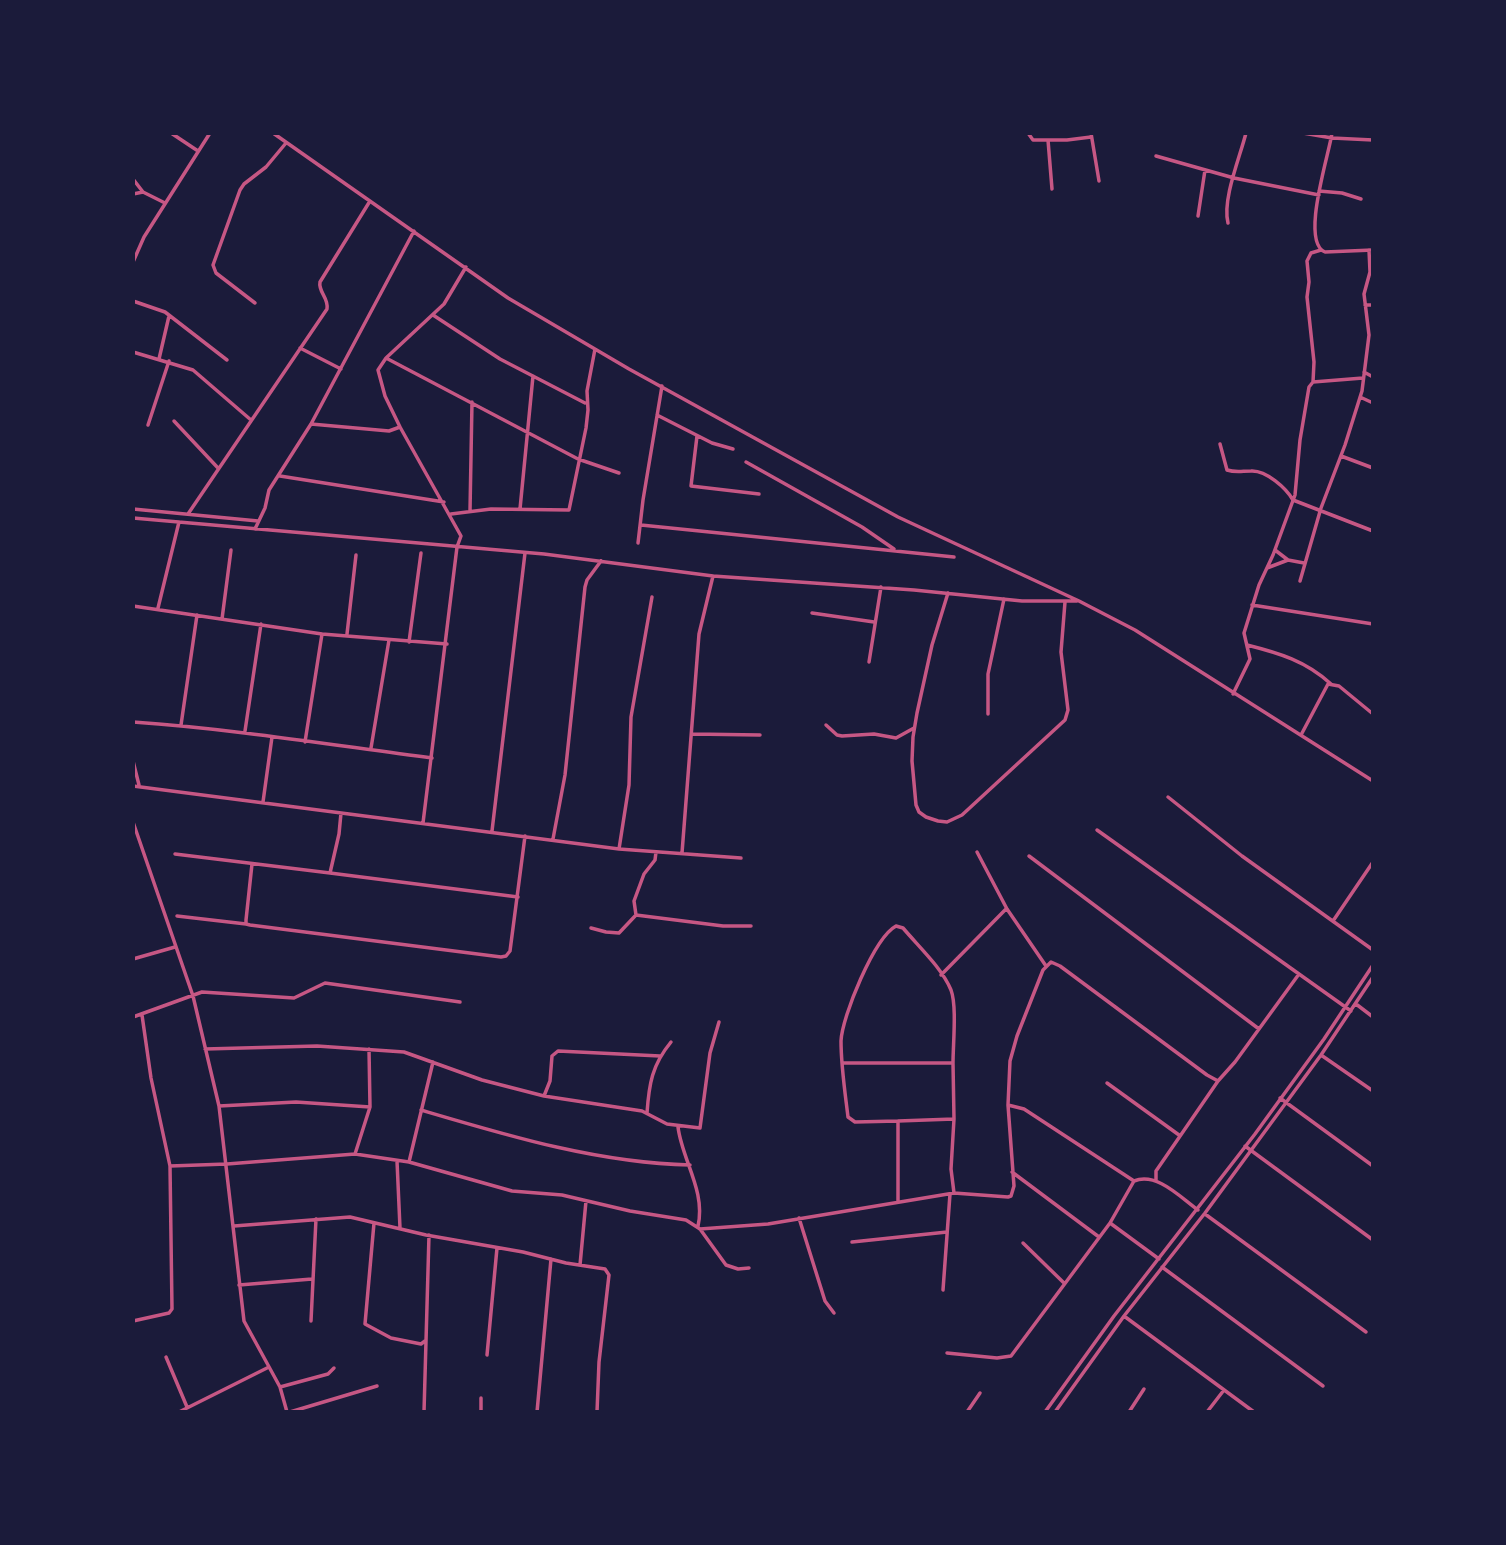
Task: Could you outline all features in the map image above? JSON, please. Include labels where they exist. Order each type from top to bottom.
[{"type":"street","points":[[172,133],[198,151]]},
{"type":"street","points":[[133,262],[144,237],[210,133]]},
{"type":"street","points":[[273,133],[508,298],[594,349],[898,517],[1135,630],[1373,781]]},
{"type":"street","points":[[1028,133],[1033,140],[1091,135],[1099,181]]},
{"type":"street","points":[[1228,223],[1228,194],[1246,133]]},
{"type":"street","points":[[1303,133],[1373,140]]},
{"type":"street","points":[[1321,250],[1316,244],[1319,193],[1323,164],[1332,136]]},
{"type":"street","points":[[1048,140],[1052,189]]},
{"type":"street","points":[[255,303],[216,273],[213,262],[240,190],[266,167],[286,143]]},
{"type":"street","points":[[1156,156],[1234,178],[1319,193],[1342,193],[1361,199]]},
{"type":"street","points":[[1198,216],[1205,170]]},
{"type":"street","points":[[133,179],[143,192],[165,203]]},
{"type":"street","points":[[133,194],[143,192]]},
{"type":"street","points":[[158,608],[180,522],[327,309],[328,304],[319,288],[320,282],[370,201]]},
{"type":"street","points":[[255,529],[269,490],[311,424],[414,231]]},
{"type":"street","points":[[1233,694],[1250,659],[1244,633],[1252,605],[1296,492],[1300,440],[1309,387],[1313,382],[1314,362],[1307,308],[1307,261],[1311,253],[1321,250],[1338,253],[1371,250],[1370,272],[1364,294],[1371,341],[1360,397],[1320,511],[1300,581]]},
{"type":"street","points":[[423,822],[457,547],[461,534],[400,426],[378,378],[378,370],[386,358],[444,304],[466,267]]},
{"type":"street","points":[[133,301],[169,315],[227,360]]},
{"type":"street","points":[[1365,305],[1373,305]]},
{"type":"street","points":[[433,314],[500,359],[586,403]]},
{"type":"street","points":[[159,359],[169,315]]},
{"type":"street","points":[[300,348],[341,369]]},
{"type":"street","points":[[450,514],[470,511],[569,510],[586,428],[586,403],[594,349]]},
{"type":"street","points":[[133,352],[196,371],[251,420]]},
{"type":"street","points":[[386,358],[578,459],[619,474]]},
{"type":"street","points":[[148,425],[169,361]]},
{"type":"street","points":[[1313,382],[1363,375],[1373,377]]},
{"type":"street","points":[[520,510],[533,376]]},
{"type":"street","points":[[638,543],[662,386]]},
{"type":"street","points":[[1360,397],[1373,402]]},
{"type":"street","points":[[470,511],[472,402]]},
{"type":"street","points":[[657,415],[697,436],[733,449]]},
{"type":"street","points":[[174,421],[218,468]]},
{"type":"street","points":[[311,424],[389,431],[400,426]]},
{"type":"street","points":[[697,436],[691,486],[759,494]]},
{"type":"street","points":[[1220,444],[1227,470],[1259,471],[1287,490],[1293,500],[1373,531]]},
{"type":"street","points":[[1341,456],[1373,468]]},
{"type":"street","points":[[746,462],[862,527],[896,551]]},
{"type":"street","points":[[280,476],[444,502]]},
{"type":"street","points":[[133,509],[258,521]]},
{"type":"street","points":[[133,518],[525,553],[713,576],[881,587],[1004,599],[1079,601]]},
{"type":"street","points":[[641,525],[954,557]]},
{"type":"street","points":[[222,619],[231,550]]},
{"type":"street","points":[[1275,550],[1288,560],[1304,563]]},
{"type":"street","points":[[409,642],[421,552]]},
{"type":"street","points":[[492,831],[525,553]]},
{"type":"street","points":[[346,634],[356,555]]},
{"type":"street","points":[[1267,568],[1288,560]]},
{"type":"street","points":[[553,839],[565,775],[585,587],[601,561]]},
{"type":"street","points":[[682,853],[699,634],[713,576]]},
{"type":"street","points":[[869,663],[881,587]]},
{"type":"street","points":[[948,593],[932,645],[914,728],[912,761],[917,808],[926,817],[938,821],[955,819],[1065,720],[1068,710],[1061,652],[1065,602]]},
{"type":"street","points":[[619,849],[629,785],[631,717],[652,597]]},
{"type":"street","points":[[988,714],[988,674],[1004,599]]},
{"type":"street","points":[[1252,605],[1373,624]]},
{"type":"street","points":[[133,606],[323,634],[447,644]]},
{"type":"street","points":[[812,613],[874,622]]},
{"type":"street","points":[[181,725],[197,615]]},
{"type":"street","points":[[245,731],[261,624]]},
{"type":"street","points":[[305,741],[323,634]]},
{"type":"street","points":[[371,748],[389,639]]},
{"type":"street","points":[[1247,645],[1296,659],[1331,684],[1339,686],[1373,715]]},
{"type":"street","points":[[1301,735],[1326,687],[1331,684]]},
{"type":"street","points":[[133,722],[245,731],[432,758]]},
{"type":"street","points":[[826,724],[837,735],[842,736],[874,734],[895,738],[914,728]]},
{"type":"street","points":[[692,734],[760,735]]},
{"type":"street","points":[[263,802],[272,737]]},
{"type":"street","points":[[133,761],[139,785]]},
{"type":"street","points":[[133,786],[619,849],[741,858]]},
{"type":"street","points":[[1168,797],[1242,856],[1373,950]]},
{"type":"street","points":[[330,873],[341,813]]},
{"type":"street","points":[[133,822],[193,996],[219,1106],[244,1321],[280,1387],[289,1412],[377,1386]]},
{"type":"street","points":[[1097,830],[1351,1011]]},
{"type":"street","points":[[177,916],[501,957],[510,951],[525,836]]},
{"type":"street","points":[[636,915],[634,901],[644,874],[656,860],[656,852]]},
{"type":"street","points":[[977,852],[1007,909],[1046,966]]},
{"type":"street","points":[[175,854],[518,897]]},
{"type":"street","points":[[1029,856],[1259,1029]]},
{"type":"street","points":[[1333,921],[1373,862]]},
{"type":"street","points":[[246,924],[253,864]]},
{"type":"street","points":[[942,975],[1007,909]]},
{"type":"street","points":[[636,915],[723,926],[751,926]]},
{"type":"street","points":[[592,928],[619,933],[636,915]]},
{"type":"street","points":[[943,1290],[952,1193],[954,1119],[953,999],[951,989],[942,975],[904,928],[895,926],[866,964],[841,1039],[850,1121],[954,1119]]},
{"type":"street","points":[[133,959],[175,947]]},
{"type":"street","points":[[699,1227],[768,1224],[952,1193],[1008,1197],[1013,1192],[1008,1105],[1013,1047],[1046,966],[1051,962],[1218,1081]]},
{"type":"street","points":[[1045,1412],[1245,1146],[1373,965]]},
{"type":"street","points":[[1156,1181],[1156,1171],[1179,1135],[1299,974]]},
{"type":"street","points":[[1056,1412],[1124,1316],[1252,1150],[1373,977]]},
{"type":"street","points":[[133,1017],[202,992],[294,998],[325,984],[460,1002]]},
{"type":"street","points":[[1356,1004],[1373,1017]]},
{"type":"street","points":[[133,1321],[169,1313],[172,1309],[170,1166],[151,1078],[142,1015]]},
{"type":"street","points":[[205,1049],[317,1046],[404,1052],[482,1080],[544,1096],[647,1113],[667,1124],[700,1128],[710,1052],[719,1022]]},
{"type":"street","points":[[647,1113],[649,1084],[660,1056],[671,1042]]},
{"type":"street","points":[[355,1154],[370,1107],[369,1049]]},
{"type":"street","points":[[544,1096],[550,1081],[552,1056],[558,1051],[660,1056]]},
{"type":"street","points":[[1321,1055],[1373,1091]]},
{"type":"street","points":[[409,1162],[433,1061]]},
{"type":"street","points":[[842,1063],[953,1063]]},
{"type":"street","points":[[1107,1083],[1179,1135]]},
{"type":"street","points":[[1280,1098],[1373,1166]]},
{"type":"street","points":[[219,1106],[296,1102],[370,1107]]},
{"type":"street","points":[[1008,1105],[1024,1109],[1134,1181]]},
{"type":"street","points":[[422,1111],[548,1145],[646,1163],[690,1165]]},
{"type":"street","points":[[898,1121],[898,1202]]},
{"type":"street","points":[[678,1126],[682,1146],[696,1184],[699,1227]]},
{"type":"street","points":[[1245,1146],[1373,1240]]},
{"type":"street","points":[[170,1166],[355,1154],[409,1162],[512,1191],[562,1195],[630,1211],[686,1220],[699,1227],[726,1265],[738,1269],[749,1268]]},
{"type":"street","points":[[397,1161],[400,1228]]},
{"type":"street","points":[[1012,1172],[1099,1237]]},
{"type":"street","points":[[947,1353],[997,1358],[1011,1356],[1110,1223],[1134,1181],[1143,1178],[1156,1181],[1205,1213],[1366,1332]]},
{"type":"street","points":[[580,1265],[586,1201]]},
{"type":"street","points":[[234,1226],[350,1217],[605,1269],[609,1275],[599,1362],[597,1412]]},
{"type":"street","points":[[799,1218],[825,1301],[835,1313]]},
{"type":"street","points":[[311,1321],[316,1219]]},
{"type":"street","points":[[374,1223],[365,1324],[397,1340],[421,1344],[426,1339]]},
{"type":"street","points":[[1110,1223],[1159,1259]]},
{"type":"street","points":[[852,1242],[947,1232]]},
{"type":"street","points":[[424,1412],[429,1235]]},
{"type":"street","points":[[1023,1243],[1065,1284]]},
{"type":"street","points":[[487,1355],[497,1248]]},
{"type":"street","points":[[537,1412],[551,1259]]},
{"type":"street","points":[[1162,1267],[1323,1386]]},
{"type":"street","points":[[239,1285],[312,1279]]},
{"type":"street","points":[[1124,1316],[1254,1412]]},
{"type":"street","points":[[166,1357],[188,1408]]},
{"type":"street","points":[[179,1412],[269,1367]]},
{"type":"street","points":[[280,1387],[328,1374],[334,1368]]},
{"type":"street","points":[[1129,1412],[1144,1389]]},
{"type":"street","points":[[1207,1412],[1224,1390]]},
{"type":"street","points":[[967,1412],[981,1393]]},
{"type":"street","points":[[1057,1395],[1064,1401]]},
{"type":"street","points":[[481,1398],[481,1412]]}]
